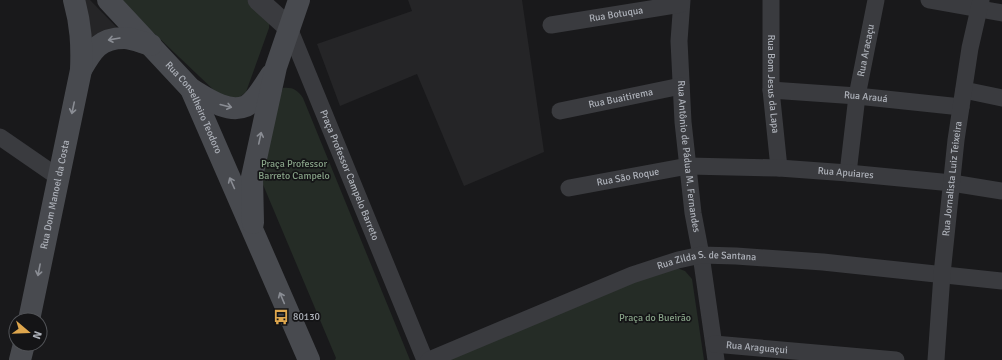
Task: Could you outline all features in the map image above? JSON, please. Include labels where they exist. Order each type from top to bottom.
[{"type":"main road","name":"Rua Dom Manoel da Costa","points":[[31,312],[81,70],[82,35],[80,20],[74,0]]},
{"type":"main road","name":"Rua Conselheiro Teodoro","points":[[108,0],[191,89],[253,232]]},
{"type":"main road","points":[[299,0],[276,67],[252,177],[253,232],[308,360]]},
{"type":"main road","name":"Rua Dom Manoel da Costa","points":[[81,70],[91,52],[100,44],[108,40],[125,37],[151,45]]},
{"type":"main road","points":[[191,89],[223,106],[234,108],[246,106],[258,95],[276,67]]},
{"type":"street","name":"Praça Professor Campelo Barreto","points":[[258,0],[289,28],[426,360]]},
{"type":"street","name":"Rua Bom Jesus da Lapa","points":[[771,0],[771,90],[779,168]]},
{"type":"street","name":"Rua Aracaçu","points":[[848,173],[857,96],[876,0]]},
{"type":"street","points":[[929,0],[980,5],[1002,13]]},
{"type":"street","name":"Rua Botuqua","points":[[551,25],[681,2]]},
{"type":"street","name":"Rua Antônio de Pádua M. Fernandes","points":[[681,2],[679,41],[681,86],[688,166],[693,214],[701,255],[715,352]]},
{"type":"street","name":"Rua Jornalista Luiz Teixeira","points":[[936,360],[942,274],[952,183],[970,48],[980,5]]},
{"type":"street","name":"Rua Buaitirema","points":[[560,110],[681,86]]},
{"type":"street","name":"Rua Arauá","points":[[771,90],[857,96],[963,99],[1002,98]]},
{"type":"street","points":[[0,137],[58,177]]},
{"type":"street","name":"Rua Apuiares","points":[[688,166],[779,168],[848,173],[952,183],[1002,191]]},
{"type":"street","name":"Rua São Roque","points":[[569,188],[688,166]]},
{"type":"street","name":"Rua Zilda S. de Santana","points":[[429,360],[632,275],[678,260],[701,255],[823,262],[1002,281]]},
{"type":"street","name":"Rua Araguaçui","points":[[715,352],[896,360]]},
{"type":"shaded area","points":[[78,0],[90,0],[134,45],[118,38],[87,60]]},
{"type":"shaded area","points":[[408,0],[522,0],[544,152],[464,186],[417,74],[340,106],[317,44],[412,11]]},
{"type":"green space","points":[[119,0],[247,0],[259,8],[268,18],[269,28],[246,92],[237,99],[219,95]]},
{"type":"green space","name":"Praça Professor Barreto Campelo","points":[[283,88],[294,90],[303,98],[410,360],[335,360],[336,358],[256,168]]},
{"type":"green space","name":"Praça do Bueirão","points":[[677,268],[685,271],[692,279],[704,360],[449,360],[621,286]]},
{"type":"place","name":"80130","points":[[281,317]]}]
